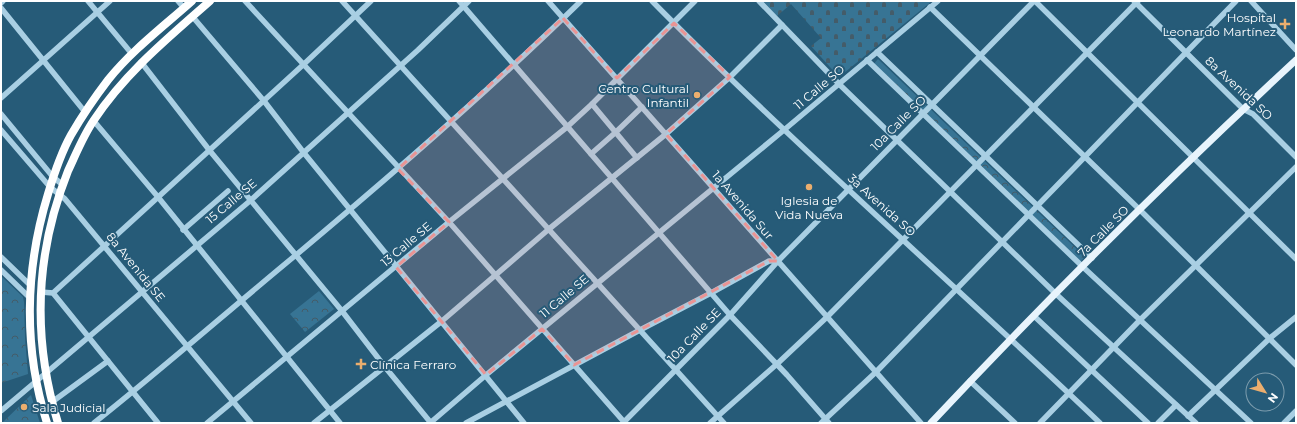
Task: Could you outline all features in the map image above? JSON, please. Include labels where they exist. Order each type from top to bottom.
[{"type":"highway","points":[[46,423],[36,381],[30,340],[29,297],[35,245],[53,177],[71,135],[85,112],[110,78],[132,54],[192,1]]},
{"type":"highway","points":[[58,423],[46,373],[41,335],[40,307],[44,258],[50,226],[59,195],[78,148],[93,120],[141,62],[210,1]]},
{"type":"main road","name":"7a Calle SO","points":[[931,423],[1011,339],[1140,210],[1243,109],[1296,60]]},
{"type":"street","points":[[88,1],[132,54]]},
{"type":"street","points":[[1,98],[110,1]]},
{"type":"street","points":[[178,1],[184,8]]},
{"type":"street","points":[[245,1],[497,275],[624,423]]},
{"type":"street","points":[[342,1],[724,423]]},
{"type":"street","points":[[53,293],[264,101],[371,1]]},
{"type":"street","points":[[460,1],[730,315],[777,364],[825,422],[876,372],[1236,1]]},
{"type":"street","name":"15 Calle SE","points":[[1,411],[251,200],[469,1]]},
{"type":"street","name":"1a Avenida Sur","points":[[548,1],[921,423]]},
{"type":"street","points":[[94,423],[188,347],[398,169],[452,122],[581,1]]},
{"type":"street","name":"3a Avenida SO","points":[[652,1],[784,130],[1100,423]]},
{"type":"street","name":"13 Calle SE","points":[[207,423],[449,222],[567,127],[674,23],[694,1]]},
{"type":"street","points":[[759,1],[839,84],[950,192],[1056,294],[1196,423]]},
{"type":"street","name":"11 Calle SO","points":[[713,188],[938,1]]},
{"type":"street","points":[[1034,1],[1296,259]]},
{"type":"street","name":"10a Calle SO","points":[[778,261],[1034,1]]},
{"type":"street","points":[[1251,1],[1296,50]]},
{"type":"street","points":[[710,423],[777,364],[827,317],[1136,2]]},
{"type":"street","name":"8a Avenida SO","points":[[1136,2],[1243,109],[1253,114],[1296,157]]},
{"type":"street","points":[[930,7],[1085,156],[1296,365]]},
{"type":"street","points":[[1,8],[85,112]]},
{"type":"street","points":[[192,16],[264,101],[396,267],[442,321],[524,423]]},
{"type":"street","points":[[314,423],[442,321],[549,229],[666,134],[730,77],[782,25]]},
{"type":"street","points":[[877,52],[1092,258]]},
{"type":"street","points":[[867,60],[1083,267],[1252,423]]},
{"type":"street","points":[[141,62],[210,150],[342,311],[431,423]]},
{"type":"street","points":[[592,104],[637,158]]},
{"type":"street","points":[[591,154],[642,107]]},
{"type":"street","points":[[1,114],[53,177],[63,185]]},
{"type":"street","points":[[93,120],[158,197],[183,230],[340,423]]},
{"type":"street","name":"8a Avenida SE","points":[[1,130],[50,188],[65,199],[251,423]]},
{"type":"street","points":[[1040,423],[1140,320],[1296,167]]},
{"type":"street","name":"11 Calle SE","points":[[431,423],[486,375],[713,188]]},
{"type":"street","points":[[183,230],[228,191]]},
{"type":"street","points":[[1,257],[30,285]]},
{"type":"street","points":[[466,423],[712,293],[769,261],[778,261]]},
{"type":"street","name":"10a Calle SE","points":[[624,423],[730,315],[778,261]]},
{"type":"street","points":[[1,270],[29,297]]},
{"type":"street","points":[[41,292],[53,293],[158,423]]},
{"type":"street","points":[[1034,316],[1148,423]]},
{"type":"street","points":[[1188,416],[1270,338],[1296,317]]},
{"type":"street","points":[[52,402],[108,361]]},
{"type":"street","points":[[970,382],[1015,423]]},
{"type":"street","points":[[1158,423],[1176,405]]},
{"type":"street","points":[[1284,423],[1296,412]]},
{"type":"highlighted area","points":[[563,18],[617,78],[674,23],[730,77],[666,134],[778,261],[769,261],[574,365],[542,329],[486,375],[396,267],[449,222],[398,169]]},
{"type":"green space","points":[[763,1],[932,1],[839,77],[811,46],[821,38],[791,4],[777,16]]},
{"type":"green space","points":[[878,59],[1085,257],[1080,262],[873,65]]},
{"type":"green space","points":[[1,276],[23,297],[28,374],[1,383]]},
{"type":"green space","points":[[319,291],[334,309],[305,332],[290,314]]},
{"type":"green space","name":"Sala Judicial","points":[[31,395],[40,423],[3,422]]},
{"type":"place","name":"Hospital Leonardo Martínez","points":[[1285,24]]},
{"type":"place","name":"Centro Cultural Infantil","points":[[697,95]]},
{"type":"place","name":"Iglesia de Vida Nueva","points":[[809,187]]},
{"type":"place","name":"Clínica Ferraro","points":[[361,364]]},
{"type":"place","name":"Sala Judicial","points":[[24,407]]}]
